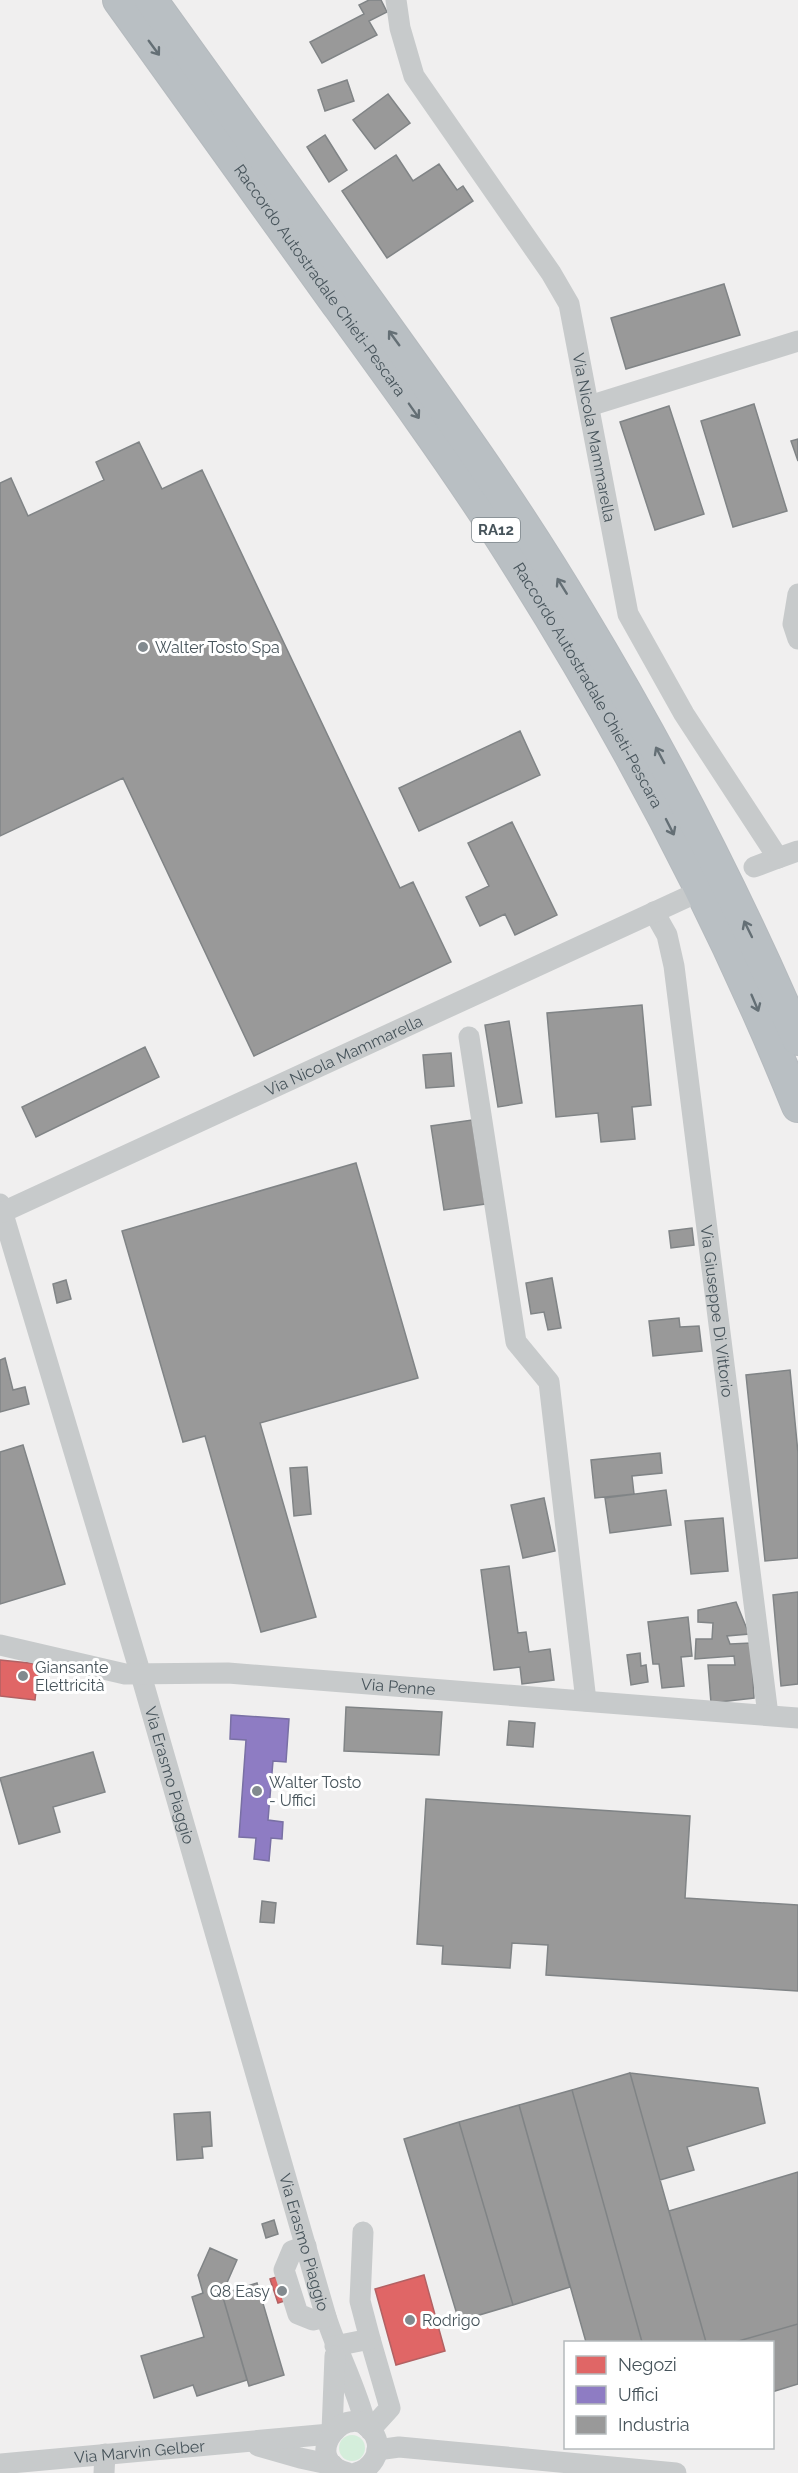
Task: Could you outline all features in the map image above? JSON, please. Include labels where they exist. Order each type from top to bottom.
[{"type":"highway","name":"Raccordo Autostradale Chieti-Pescara","points":[[119,0],[437,443],[566,640],[668,823],[750,992],[798,1106]]},
{"type":"highway","name":"Raccordo Autostradale Chieti-Pescara","points":[[151,0],[444,409],[567,594],[646,729],[689,809],[769,972],[798,1040]]},
{"type":"street","name":"Via Nicola Mammarella","points":[[396,0],[400,28],[414,76],[551,273],[569,304],[628,614],[684,714],[788,854],[754,867]]},
{"type":"street","points":[[589,406],[798,341]]},
{"type":"street","points":[[798,594],[793,624],[798,639]]},
{"type":"street","name":"Via Nicola Mammarella","points":[[1,1208],[685,898]]},
{"type":"street","name":"Via Giuseppe Di Vittorio","points":[[654,912],[667,935],[674,966],[768,1715]]},
{"type":"street","points":[[469,1037],[516,1342],[549,1382],[586,1701]]},
{"type":"street","name":"Via Erasmo Piaggio","points":[[1,1208],[141,1675],[326,2317],[374,2445]]},
{"type":"street","name":"Via Penne","points":[[0,1645],[125,1674],[228,1673],[798,1718]]},
{"type":"street","points":[[363,2232],[360,2301],[390,2408],[374,2445],[368,2468],[342,2471],[326,2450],[331,2432],[338,2426],[352,2422],[374,2445],[676,2473]]},
{"type":"street","points":[[335,2346],[370,2339]]},
{"type":"street","name":"Via Erasmo Piaggio","points":[[331,2432],[335,2346]]},
{"type":"street","name":"Via Marvin Gelber","points":[[0,2464],[44,2467],[105,2464],[243,2442],[331,2432]]},
{"type":"street","name":"Via Marvin Gelber","points":[[243,2442],[342,2471]]},
{"type":"green space","points":[[352,2435],[361,2439],[365,2448],[361,2457],[352,2461],[343,2457],[339,2448],[343,2439]]},
{"type":"building: Negozi","points":[[0,1660],[39,1664],[35,1700],[0,1696]]},
{"type":"building: Negozi","points":[[293,2272],[300,2296],[278,2303],[270,2279]]},
{"type":"building: Negozi","name":"Rodrigo","points":[[424,2275],[445,2351],[396,2365],[375,2289]]},
{"type":"building: Uffici","name":"Walter Tosto - Uffici","points":[[231,1715],[289,1719],[286,1762],[273,1761],[268,1820],[283,1822],[282,1839],[271,1838],[269,1861],[254,1859],[256,1838],[239,1837],[246,1740],[230,1739]]},
{"type":"building: Industria","points":[[369,0],[381,0],[387,12],[369,21],[377,35],[322,63],[310,42],[364,14],[359,5]]},
{"type":"building: Industria","points":[[347,80],[354,101],[325,111],[318,90]]},
{"type":"building: Industria","points":[[388,94],[410,123],[375,149],[353,120]]},
{"type":"building: Industria","points":[[325,135],[347,170],[329,182],[307,147]]},
{"type":"building: Industria","points":[[396,155],[413,181],[439,164],[457,190],[463,186],[473,201],[387,258],[342,191]]},
{"type":"building: Industria","points":[[724,284],[740,335],[626,369],[611,318]]},
{"type":"building: Industria","points":[[754,404],[787,511],[733,527],[701,421]]},
{"type":"building: Industria","points":[[669,406],[704,514],[655,530],[620,422]]},
{"type":"building: Industria","points":[[798,439],[798,461],[791,441]]},
{"type":"building: Industria","name":"Walter Tosto Spa","points":[[139,442],[162,489],[202,470],[400,888],[413,882],[451,962],[254,1056],[123,778],[0,836],[0,483],[11,478],[28,516],[104,480],[96,462]]},
{"type":"building: Industria","points":[[520,731],[540,775],[419,831],[399,788]]},
{"type":"building: Industria","points":[[512,822],[557,915],[515,935],[505,914],[480,926],[466,897],[489,886],[468,843]]},
{"type":"building: Industria","points":[[642,1005],[651,1105],[632,1107],[635,1139],[601,1142],[598,1113],[556,1117],[547,1013]]},
{"type":"building: Industria","points":[[509,1021],[522,1103],[498,1107],[485,1025]]},
{"type":"building: Industria","points":[[145,1047],[159,1077],[36,1137],[22,1107]]},
{"type":"building: Industria","points":[[451,1053],[454,1086],[426,1088],[423,1055]]},
{"type":"building: Industria","points":[[472,1120],[485,1204],[444,1210],[431,1126]]},
{"type":"building: Industria","points":[[356,1163],[418,1378],[260,1423],[316,1617],[261,1632],[205,1436],[183,1442],[122,1231]]},
{"type":"building: Industria","points":[[692,1228],[694,1245],[671,1248],[669,1231]]},
{"type":"building: Industria","points":[[552,1278],[561,1328],[548,1330],[544,1312],[531,1314],[526,1283]]},
{"type":"building: Industria","points":[[66,1280],[71,1299],[57,1303],[53,1284]]},
{"type":"building: Industria","points":[[679,1318],[680,1327],[699,1326],[702,1351],[653,1356],[649,1321]]},
{"type":"building: Industria","points":[[5,1358],[13,1390],[25,1387],[29,1404],[0,1412],[0,1360]]},
{"type":"building: Industria","points":[[790,1370],[798,1453],[798,1558],[765,1561],[746,1375]]},
{"type":"building: Industria","points":[[23,1445],[65,1584],[0,1604],[0,1452]]},
{"type":"building: Industria","points":[[660,1453],[662,1473],[632,1476],[634,1494],[595,1498],[591,1460]]},
{"type":"building: Industria","points":[[307,1467],[311,1514],[294,1516],[290,1468]]},
{"type":"building: Industria","points":[[666,1490],[671,1525],[610,1533],[605,1498]]},
{"type":"building: Industria","points":[[544,1498],[555,1551],[523,1558],[511,1505]]},
{"type":"building: Industria","points":[[723,1518],[728,1571],[691,1574],[685,1521]]},
{"type":"building: Industria","points":[[509,1566],[518,1633],[526,1632],[529,1652],[550,1649],[554,1680],[522,1684],[520,1667],[494,1670],[481,1570]]},
{"type":"building: Industria","points":[[798,1592],[798,1684],[781,1686],[773,1595]]},
{"type":"building: Industria","points":[[736,1602],[749,1634],[727,1636],[730,1644],[751,1643],[754,1698],[711,1703],[708,1665],[735,1665],[734,1656],[695,1659],[696,1639],[712,1639],[713,1623],[698,1622],[698,1610]]},
{"type":"building: Industria","points":[[688,1617],[692,1656],[681,1657],[684,1686],[662,1688],[659,1664],[653,1664],[648,1622]]},
{"type":"building: Industria","points":[[640,1653],[641,1666],[646,1665],[648,1682],[631,1685],[627,1655]]},
{"type":"building: Industria","points":[[346,1707],[442,1712],[439,1755],[344,1751]]},
{"type":"building: Industria","points":[[509,1721],[535,1723],[533,1747],[507,1745]]},
{"type":"building: Industria","points":[[93,1752],[105,1792],[53,1807],[60,1832],[19,1844],[0,1778]]},
{"type":"building: Industria","points":[[426,1799],[690,1816],[685,1898],[798,1905],[798,1991],[546,1975],[548,1945],[512,1943],[510,1968],[442,1964],[443,1946],[417,1944]]},
{"type":"building: Industria","points":[[262,1901],[276,1903],[274,1923],[260,1922]]},
{"type":"building: Industria","points":[[630,2073],[706,2341],[642,2341],[572,2090]]},
{"type":"building: Industria","points":[[630,2073],[758,2088],[765,2123],[687,2147],[694,2170],[660,2180]]},
{"type":"building: Industria","points":[[572,2090],[642,2341],[586,2341],[519,2105]]},
{"type":"building: Industria","points":[[519,2105],[570,2287],[513,2305],[459,2122]]},
{"type":"building: Industria","points":[[210,2112],[212,2146],[202,2147],[203,2158],[177,2160],[174,2114]]},
{"type":"building: Industria","points":[[459,2122],[513,2305],[459,2321],[404,2139]]},
{"type":"building: Industria","points":[[798,2172],[798,2324],[738,2341],[706,2341],[669,2211]]},
{"type":"building: Industria","points":[[274,2220],[278,2234],[266,2238],[262,2224]]},
{"type":"building: Industria","points":[[210,2248],[237,2260],[222,2294],[247,2380],[197,2396],[193,2385],[154,2398],[141,2356],[204,2337],[192,2297],[203,2293],[198,2275]]},
{"type":"building: Industria","points":[[257,2283],[284,2375],[249,2386],[222,2294]]},
{"type":"building: Industria","points":[[798,2324],[798,2384],[774,2391],[774,2341],[738,2341]]},
{"type":"place","name":"Walter Tosto Spa","points":[[143,647]]},
{"type":"place","name":"Giansante Elettricità","points":[[23,1676]]},
{"type":"place","name":"Walter Tosto - Uffici","points":[[257,1791]]},
{"type":"place","name":"Q8 Easy","points":[[282,2291]]},
{"type":"place","name":"Rodrigo","points":[[410,2320]]}]
